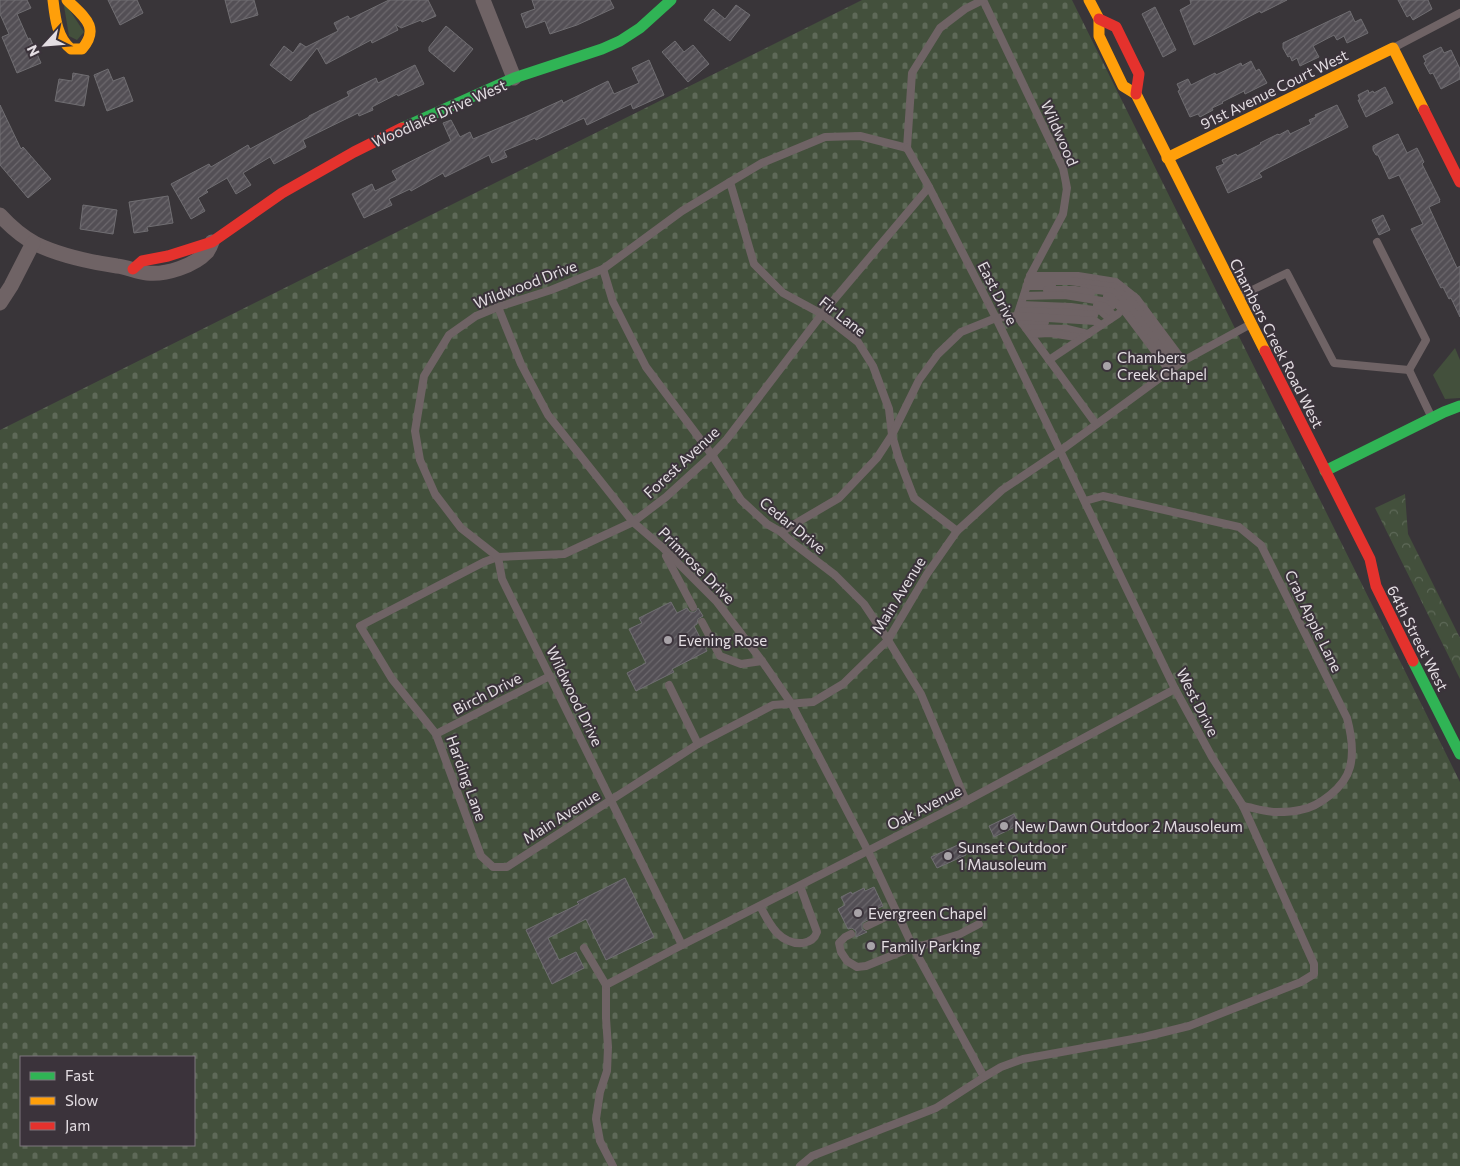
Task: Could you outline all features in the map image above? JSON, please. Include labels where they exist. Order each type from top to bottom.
[{"type":"street","points":[[53,0],[60,32],[65,43],[70,48],[82,49],[90,39],[92,32],[89,23],[68,0]]},
{"type":"street","points":[[483,0],[514,78]]},
{"type":"street","name":"Woodlake Drive West","points":[[0,215],[34,243],[47,249],[77,258],[145,273],[168,272],[183,267],[207,252],[212,242],[282,193],[354,152],[440,110],[514,78],[620,41],[647,23],[672,0]]},
{"type":"street","name":"Chambers Creek Road West","points":[[1089,0],[1099,19],[1099,36],[1122,86],[1136,94]]},
{"type":"street","name":"Chambers Creek Road West","points":[[1099,19],[1116,28],[1139,74],[1136,94],[1326,471]]},
{"type":"street","points":[[1393,48],[1460,182]]},
{"type":"street","name":"91st Avenue Court West","points":[[1167,158],[1393,48]]},
{"type":"street","points":[[0,303],[34,243]]},
{"type":"street","points":[[1326,471],[1460,406]]},
{"type":"street","name":"64th Street West","points":[[1326,471],[1370,559],[1376,586],[1460,754]]},
{"type":"street","name":"64th Street West","points":[[1370,559],[1383,573]]},
{"type":"lane","points":[[907,148],[912,73],[940,28],[965,9],[983,0]]},
{"type":"lane","name":"Wildwood","points":[[983,0],[1063,168],[1066,188],[1063,214],[1025,307]]},
{"type":"lane","points":[[1393,48],[1460,13]]},
{"type":"lane","name":"Wildwood Drive","points":[[682,945],[502,579],[498,557],[461,528],[435,494],[420,460],[415,431],[424,376],[449,335],[476,316],[551,290],[603,269],[682,212],[762,163],[825,136],[860,136],[907,148]]},
{"type":"lane","name":"East Drive","points":[[907,148],[996,318],[1060,451]]},
{"type":"lane","name":"Fir Lane","points":[[730,182],[754,264],[783,293],[822,314],[858,342],[873,366],[889,409],[892,435],[914,498],[957,531]]},
{"type":"lane","name":"Forest Avenue","points":[[360,626],[484,562],[498,557],[564,554],[633,522],[666,497],[727,439],[822,314],[929,187]]},
{"type":"lane","points":[[1377,242],[1426,340],[1409,370]]},
{"type":"lane","name":"Cedar Drive","points":[[603,269],[613,302],[646,367],[712,455],[741,500],[767,524],[781,532],[792,543],[835,576],[864,604],[921,694],[966,801]]},
{"type":"lane","points":[[1238,297],[1287,273],[1334,363],[1409,370]]},
{"type":"lane","points":[[1025,307],[1078,276],[1116,282],[1136,298],[1176,366]]},
{"type":"lane","points":[[781,532],[839,498],[877,458],[892,435],[918,380],[938,354],[960,332],[1075,290],[1110,297],[1110,320]]},
{"type":"lane","points":[[1025,307],[1062,300],[1105,306],[1110,320]]},
{"type":"lane","name":"Primrose Drive","points":[[498,307],[521,364],[548,415],[633,522],[662,547],[717,602],[791,703],[868,851],[913,947],[984,1077]]},
{"type":"lane","points":[[1025,307],[1068,323],[1093,325],[1110,320]]},
{"type":"lane","points":[[1025,307],[1098,316],[1110,320],[1176,366]]},
{"type":"lane","points":[[1025,307],[1048,337],[1082,337]]},
{"type":"lane","points":[[1025,307],[1082,337]]},
{"type":"lane","points":[[1025,307],[1049,360],[1096,424]]},
{"type":"lane","points":[[1049,360],[1110,320]]},
{"type":"lane","name":"Main Avenue","points":[[493,867],[507,867],[698,744],[773,704],[813,702],[843,684],[888,640],[927,574],[957,531],[1002,490],[1060,451],[1176,366],[1251,324]]},
{"type":"lane","points":[[1409,370],[1432,418]]},
{"type":"lane","name":"West Drive","points":[[984,1077],[1023,1059],[1144,1037],[1189,1026],[1301,982],[1314,974],[1314,964],[1243,806],[1212,757],[1175,689],[1060,451]]},
{"type":"lane","name":"Crab Apple Lane","points":[[1085,501],[1103,496],[1239,527],[1261,545],[1346,718],[1351,734],[1350,767],[1344,780],[1334,793],[1302,810],[1275,812],[1243,806]]},
{"type":"lane","points":[[662,547],[693,607]]},
{"type":"lane","points":[[702,622],[720,656],[741,664],[762,661]]},
{"type":"lane","name":"Harding Lane","points":[[360,626],[392,679],[436,734],[481,856],[493,867]]},
{"type":"lane","name":"Birch Drive","points":[[436,734],[550,676]]},
{"type":"lane","points":[[669,685],[698,744]]},
{"type":"lane","name":"Oak Avenue","points":[[606,985],[966,801],[1175,689]]},
{"type":"lane","points":[[760,906],[772,928],[781,937],[790,942],[808,942],[815,938],[817,932],[800,886]]},
{"type":"lane","points":[[866,926],[896,912]]},
{"type":"lane","points":[[851,934],[839,942],[841,952],[847,961],[857,967],[866,966],[913,947],[924,946],[960,934],[979,924]]},
{"type":"lane","points":[[584,948],[606,985],[607,1071],[600,1092],[596,1119],[600,1141],[613,1166]]},
{"type":"lane","points":[[800,1166],[812,1156],[936,1108],[984,1077]]},
{"type":"green space","points":[[63,0],[84,32],[77,40],[69,36]]},
{"type":"green space","points":[[862,0],[1072,0],[1460,782],[1460,1166],[0,1166],[0,430]]},
{"type":"green space","points":[[1455,348],[1460,360],[1460,398],[1445,399],[1433,375]]},
{"type":"green space","points":[[1405,494],[1408,534],[1460,638],[1460,679],[1375,508]]},
{"type":"building","points":[[0,0],[27,0],[31,8],[17,14],[41,63],[17,73],[2,37],[9,34],[0,14]]},
{"type":"building","points":[[108,0],[137,0],[143,13],[120,25]]},
{"type":"building","points":[[225,0],[254,0],[258,15],[231,23]]},
{"type":"building","points":[[389,0],[428,0],[436,16],[401,28],[395,24],[398,30],[372,43],[371,40],[326,64],[317,48],[291,81],[270,65],[284,46],[293,53],[300,43],[306,47],[338,31],[334,23],[348,16],[350,19]]},
{"type":"building","points":[[532,0],[610,0],[614,8],[577,25],[550,34],[545,21],[526,28],[521,14],[535,9]]},
{"type":"building","points":[[1190,0],[1287,0],[1261,13],[1260,11],[1194,45],[1180,10],[1191,4]]},
{"type":"building","points":[[1398,0],[1428,0],[1432,9],[1413,20],[1410,15],[1407,17]]},
{"type":"building","points":[[736,5],[750,15],[730,41],[704,20],[713,9],[725,19]]},
{"type":"building","points":[[1155,7],[1176,50],[1163,57],[1142,14]]},
{"type":"building","points":[[1350,11],[1355,22],[1361,19],[1368,33],[1347,43],[1344,36],[1337,40],[1334,35],[1313,46],[1319,57],[1300,66],[1297,58],[1292,61],[1290,56],[1288,57],[1283,48],[1283,43]]},
{"type":"building","points":[[446,26],[473,49],[454,72],[429,51],[429,47]]},
{"type":"building","points":[[675,41],[684,52],[693,45],[709,64],[688,82],[662,52]]},
{"type":"building","points":[[1441,47],[1444,53],[1451,50],[1460,69],[1460,79],[1441,89],[1433,73],[1430,74],[1424,63],[1426,62],[1423,56]]},
{"type":"building","points":[[649,60],[664,95],[633,109],[631,104],[587,125],[584,118],[536,140],[535,138],[504,151],[507,157],[492,163],[489,155],[445,177],[443,173],[411,191],[410,189],[389,199],[392,205],[364,218],[352,194],[372,184],[375,191],[397,180],[392,171],[451,141],[443,123],[451,120],[460,137],[470,132],[473,139],[562,100],[563,103],[608,81],[614,94],[639,83],[632,68]]},
{"type":"building","points":[[1251,61],[1256,71],[1259,69],[1267,83],[1245,94],[1244,91],[1222,102],[1212,108],[1213,110],[1200,117],[1198,114],[1190,117],[1178,91],[1180,90],[1177,84],[1188,79],[1191,85],[1215,73],[1216,75],[1241,63],[1242,66]]},
{"type":"building","points":[[415,65],[424,84],[398,96],[397,94],[372,107],[373,110],[359,116],[358,113],[303,140],[306,147],[274,164],[270,157],[243,173],[251,185],[236,194],[227,178],[206,190],[208,192],[198,198],[205,211],[191,219],[171,184],[209,164],[211,167],[248,145],[250,149],[349,96],[347,92],[376,78],[378,83]]},
{"type":"building","points":[[108,69],[113,81],[124,77],[133,101],[107,111],[94,75]]},
{"type":"building","points":[[73,73],[89,76],[84,106],[55,101],[59,79],[72,81]]},
{"type":"building","points":[[1385,87],[1393,103],[1366,117],[1358,100],[1360,100],[1358,95],[1368,90],[1369,93],[1373,91],[1374,93]]},
{"type":"building","points":[[0,105],[21,149],[23,147],[51,179],[28,198],[0,165]]},
{"type":"building","points":[[1337,105],[1348,127],[1264,170],[1259,173],[1262,177],[1228,193],[1216,167],[1224,164],[1222,160],[1236,154],[1237,156],[1278,134],[1288,130],[1290,134],[1311,124],[1309,120],[1316,117],[1315,115]]},
{"type":"building","points":[[1398,134],[1407,153],[1417,148],[1424,162],[1422,164],[1440,200],[1440,202],[1429,207],[1457,268],[1460,266],[1460,317],[1451,298],[1449,299],[1443,287],[1441,288],[1411,229],[1423,224],[1399,175],[1389,179],[1378,155],[1373,150],[1373,146]]},
{"type":"building","points":[[168,196],[173,223],[147,227],[148,231],[134,233],[129,202]]},
{"type":"building","points":[[83,205],[117,210],[113,234],[80,229]]},
{"type":"building","points":[[1383,215],[1390,230],[1379,235],[1372,220]]},
{"type":"building","name":"Evening Rose","points":[[671,602],[677,613],[687,608],[690,612],[695,612],[698,608],[703,616],[698,619],[697,624],[694,626],[707,651],[672,669],[674,672],[636,691],[627,673],[646,663],[629,629],[642,623],[639,618]]},
{"type":"building","name":"New Dawn Outdoor 2 Mausoleum","points":[[1014,814],[1019,825],[994,837],[989,826]]},
{"type":"building","name":"Sunset Outdoor 1 Mausoleum","points":[[960,844],[966,855],[937,868],[931,857]]},
{"type":"building","points":[[625,878],[654,937],[606,960],[586,919],[548,938],[559,960],[576,952],[584,968],[552,984],[526,930],[579,904],[577,902]]},
{"type":"building","name":"Evergreen Chapel","points":[[874,887],[883,906],[874,910],[877,915],[862,923],[862,929],[867,932],[856,937],[856,931],[852,928],[848,929],[838,909],[845,905],[841,897],[864,888],[865,891]]},
{"type":"traffic: fast","points":[[402,128],[514,78],[602,49],[620,41],[640,28],[671,0]]},
{"type":"traffic: fast","points":[[1325,471],[1444,412],[1460,406]]},
{"type":"traffic: fast","points":[[1413,661],[1460,754]]},
{"type":"traffic: slow","points":[[53,0],[58,27],[63,39],[71,49],[82,49],[90,34],[90,28],[84,17],[67,0]]},
{"type":"traffic: slow","points":[[1089,0],[1099,19],[1099,36],[1123,86],[1136,94],[1265,351]]},
{"type":"traffic: slow","points":[[1167,158],[1393,48],[1424,110]]},
{"type":"traffic: jam","points":[[1099,19],[1116,27],[1139,74],[1136,94]]},
{"type":"traffic: jam","points":[[1424,110],[1460,182]]},
{"type":"traffic: jam","points":[[133,269],[142,261],[168,256],[212,242],[282,193],[354,152],[402,128]]},
{"type":"traffic: jam","points":[[1265,351],[1370,559],[1376,586],[1413,661]]},
{"type":"place","name":"Chambers Creek Chapel","points":[[1107,366]]},
{"type":"place","name":"Evening Rose","points":[[668,640]]},
{"type":"place","name":"New Dawn Outdoor 2 Mausoleum","points":[[1004,826]]},
{"type":"place","name":"Sunset Outdoor 1 Mausoleum","points":[[948,856]]},
{"type":"place","name":"Evergreen Chapel","points":[[858,913]]},
{"type":"place","name":"Family Parking","points":[[871,946]]}]
